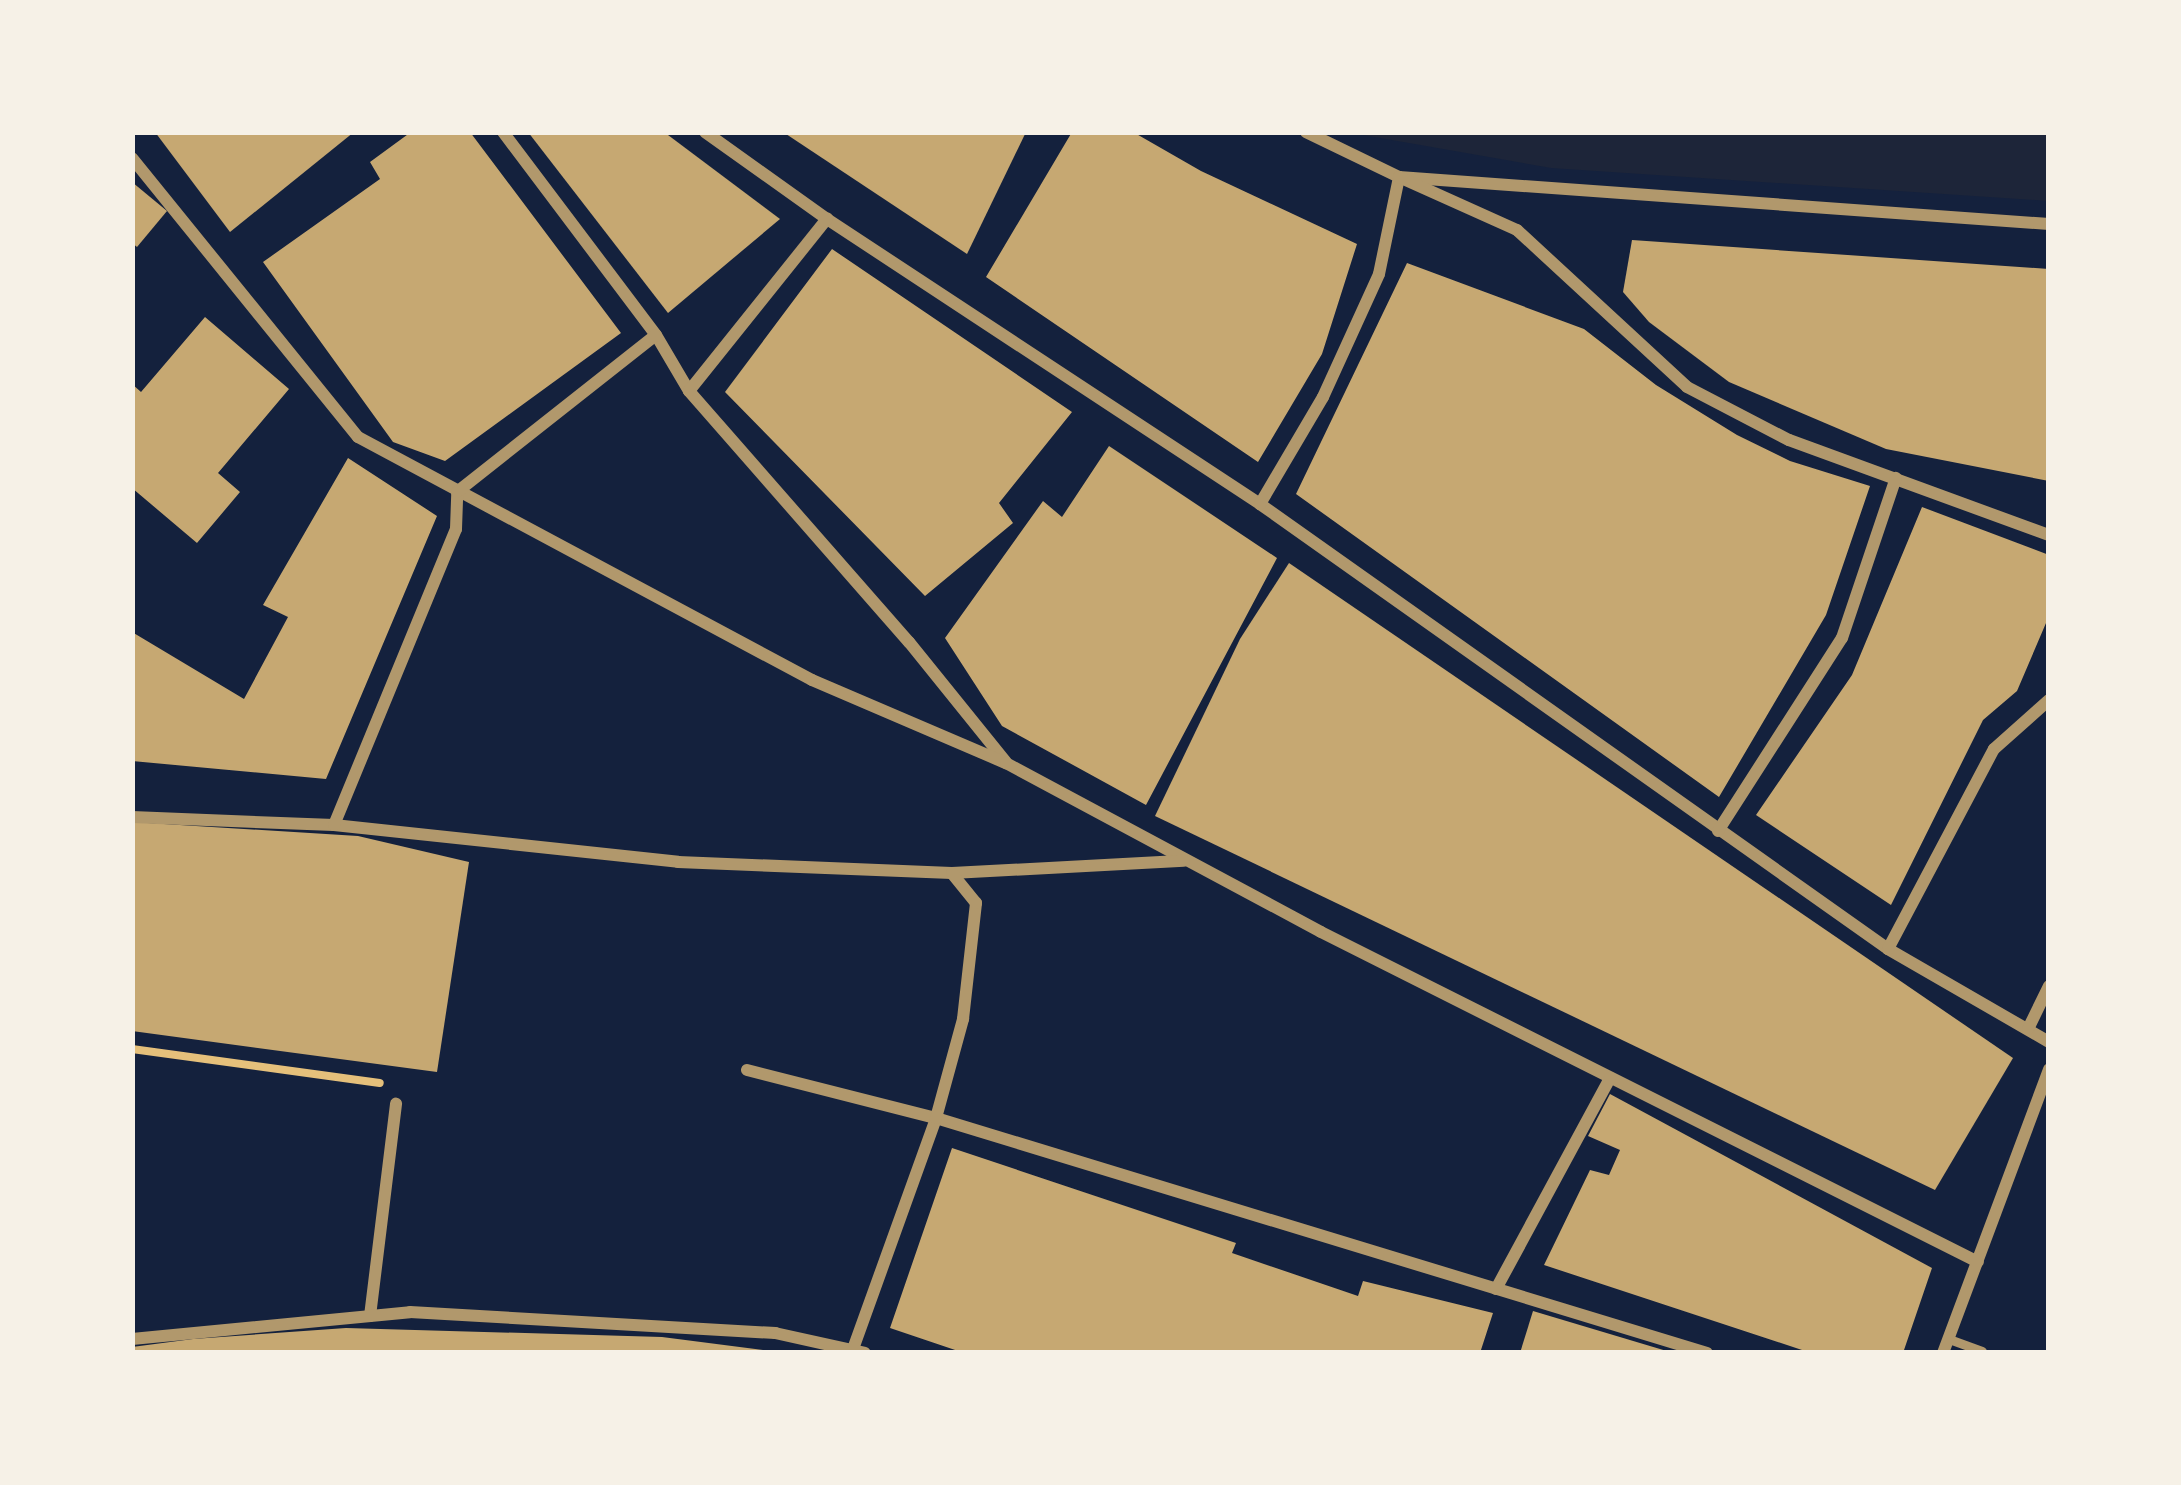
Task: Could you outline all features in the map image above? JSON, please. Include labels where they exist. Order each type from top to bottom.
[{"type":"street","points":[[503,132],[656,334],[689,392],[909,642],[1006,764]]},
{"type":"street","points":[[705,132],[826,219],[1260,504],[1888,950],[2049,1042]]},
{"type":"street","points":[[1306,132],[1517,230],[1687,387],[1789,440],[2049,535]]},
{"type":"street","points":[[132,158],[358,437],[812,680],[1006,764],[1610,1078],[1978,1262]]},
{"type":"street","points":[[1260,504],[1324,397],[1379,274],[1399,177]]},
{"type":"street","points":[[1399,177],[2049,224]]},
{"type":"street","points":[[689,392],[826,219]]},
{"type":"street","points":[[457,492],[656,334]]},
{"type":"street","points":[[1718,831],[1842,638],[1896,478]]},
{"type":"street","points":[[334,825],[456,529],[457,492]]},
{"type":"street","points":[[1888,950],[1994,748],[2049,700]]},
{"type":"street","points":[[132,817],[334,825],[678,862],[952,873],[1189,861]]},
{"type":"street","points":[[132,1339],[410,1312],[775,1334],[859,1351],[936,1118],[963,1019],[976,903],[952,873]]},
{"type":"street","points":[[2027,1029],[2049,986]]},
{"type":"street","points":[[1946,1346],[2049,1069]]},
{"type":"street","points":[[747,1070],[936,1118],[1707,1353]]},
{"type":"street","points":[[1496,1289],[1610,1078]]},
{"type":"street","points":[[370,1316],[396,1104]]},
{"type":"lane","points":[[1946,1346],[1982,1351]]},
{"type":"path","points":[[132,1049],[393,1085],[396,1104]]},
{"type":"shaded area","points":[[1346,132],[2049,132],[2049,201],[1551,168]]},
{"type":"building","points":[[155,132],[354,132],[230,232]]},
{"type":"building","points":[[411,132],[470,132],[621,333],[445,461],[393,442],[263,262],[380,179],[370,162]]},
{"type":"building","points":[[528,132],[664,132],[780,219],[668,313]]},
{"type":"building","points":[[783,132],[1026,132],[967,254]]},
{"type":"building","points":[[1072,132],[1133,132],[1201,171],[1357,244],[1322,354],[1258,462],[986,277]]},
{"type":"building","points":[[132,182],[167,211],[137,247],[132,243]]},
{"type":"building","points":[[1632,240],[2049,269],[2049,481],[1886,449],[1729,382],[1649,322],[1623,292]]},
{"type":"building","points":[[832,249],[1072,412],[999,503],[1013,523],[925,596],[725,392]]},
{"type":"building","points":[[1407,263],[1584,329],[1656,385],[1737,435],[1790,461],[1870,486],[1826,615],[1719,797],[1296,494]]},
{"type":"building","points":[[205,317],[289,389],[218,473],[240,492],[197,543],[132,488],[132,384],[141,392]]},
{"type":"building","points":[[1109,446],[1277,558],[1146,805],[1002,726],[945,638],[1043,501],[1062,517]]},
{"type":"building","points":[[348,458],[437,516],[326,779],[132,761],[132,632],[244,699],[288,617],[263,605]]},
{"type":"building","points":[[1922,507],[2049,555],[2049,616],[2017,691],[1983,720],[1891,905],[1756,815],[1852,675]]},
{"type":"building","points":[[1289,563],[2013,1058],[1935,1190],[1155,816],[1240,639]]},
{"type":"building","points":[[132,822],[358,836],[469,862],[437,1072],[132,1031]]},
{"type":"building","points":[[1610,1094],[1932,1268],[1903,1353],[1811,1353],[1544,1265],[1590,1170],[1609,1175],[1620,1150],[1588,1136]]},
{"type":"building","points":[[952,1148],[1236,1243],[1232,1253],[1358,1296],[1363,1281],[1493,1313],[1480,1353],[964,1353],[890,1328]]},
{"type":"building","points":[[1533,1311],[1670,1352],[1670,1353],[1520,1353]]},
{"type":"building","points":[[346,1328],[662,1337],[763,1350],[132,1353],[132,1347],[193,1339]]}]
